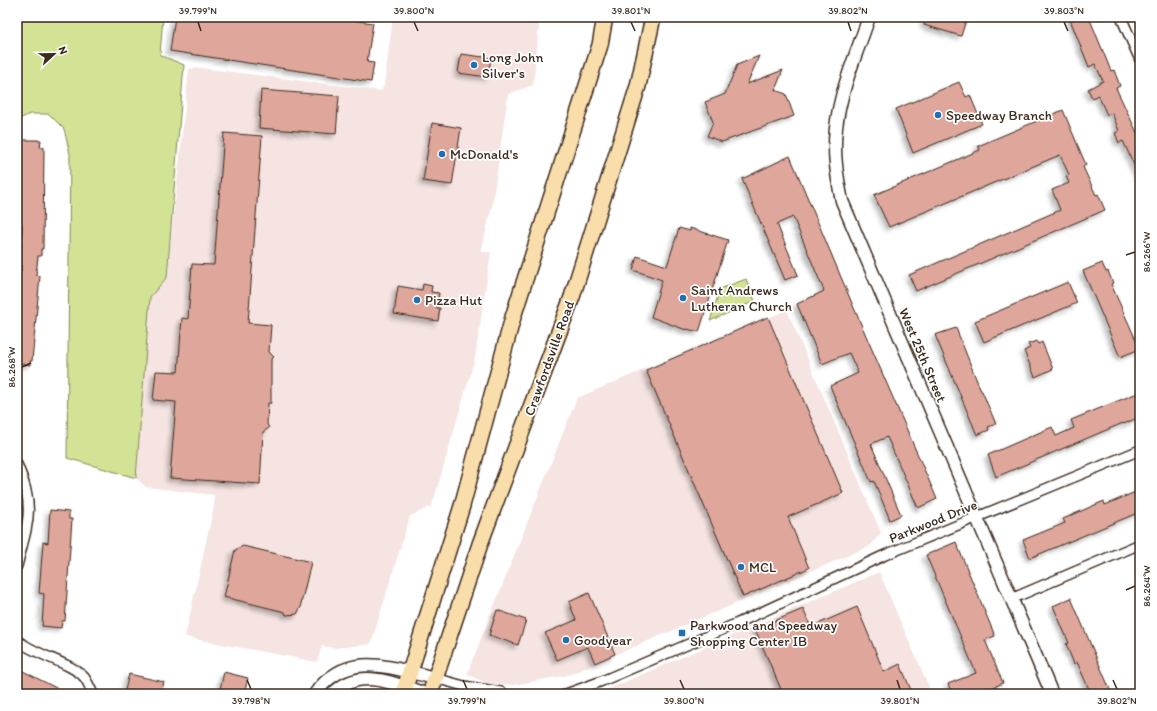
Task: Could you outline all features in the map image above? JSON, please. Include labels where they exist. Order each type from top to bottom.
[{"type":"main road","points":[[404,691],[462,506],[513,317],[600,45],[605,17]]},
{"type":"main road","name":"Crawfordsville Road","points":[[430,694],[480,544],[518,445],[576,284],[638,86],[653,17]]},
{"type":"street","name":"West 25th Street","points":[[869,17],[839,112],[835,151],[837,179],[842,201],[1052,694]]},
{"type":"street","points":[[1121,17],[1140,60]]},
{"type":"street","name":"Parkwood Drive","points":[[566,694],[602,682],[738,623],[885,555],[977,519],[1140,450]]},
{"type":"street","points":[[17,464],[27,488],[29,520],[17,566]]},
{"type":"street","points":[[1011,599],[1140,544]]},
{"type":"street","points":[[17,640],[31,650],[72,668],[87,681],[93,694]]},
{"type":"street","points":[[316,694],[323,684],[334,675],[354,666],[368,665],[410,672],[464,686],[501,692],[503,694]]},
{"type":"street","points":[[333,694],[348,683],[362,679],[384,681],[404,691],[426,694]]},
{"type":"shaded area","points":[[393,17],[540,17],[533,85],[508,94],[492,206],[481,252],[491,252],[475,358],[432,506],[410,516],[371,644],[335,648],[322,646],[317,662],[185,637],[214,506],[214,495],[146,487],[136,478],[150,297],[167,277],[189,69],[201,68],[381,91],[384,86]]},
{"type":"shaded area","points":[[787,310],[881,533],[870,546],[568,675],[513,685],[486,683],[467,674],[577,398]]},
{"type":"shaded area","points":[[879,572],[932,694],[597,694]]},
{"type":"green space","points":[[24,17],[109,17],[129,23],[145,17],[163,17],[160,55],[184,65],[167,277],[150,297],[136,478],[67,458],[70,154],[64,129],[49,114],[30,114],[17,120],[17,21]]},
{"type":"green space","points":[[746,279],[755,301],[710,321],[720,289]]},
{"type":"building","points":[[175,17],[331,17],[373,23],[367,62],[374,63],[371,82],[170,51]]},
{"type":"building","points":[[926,17],[967,17],[961,36],[924,25]]},
{"type":"building","points":[[1069,17],[1089,17],[1111,71],[1114,70],[1120,86],[1116,88],[1140,139],[1140,178],[1123,141],[1119,143],[1115,133],[1119,131],[1112,113],[1107,115],[1098,95],[1092,98],[1088,89],[1103,81],[1095,64],[1089,67]]},
{"type":"building","name":"Long John Silver's","points":[[461,54],[491,58],[488,77],[458,73]]},
{"type":"building","points":[[759,56],[747,84],[783,70],[775,90],[786,94],[794,116],[722,142],[707,136],[713,122],[705,102],[725,94],[737,65]]},
{"type":"building","name":"Speedway Branch","points":[[959,82],[966,97],[970,95],[982,124],[913,153],[896,109]]},
{"type":"building","points":[[261,90],[339,96],[336,134],[259,128]]},
{"type":"building","points":[[1063,110],[1086,165],[1083,167],[1105,210],[916,291],[909,275],[1060,210],[1052,190],[1069,183],[1066,176],[1069,175],[1060,155],[889,227],[874,195],[980,150],[978,146]]},
{"type":"building","points":[[432,123],[461,128],[452,185],[423,181]]},
{"type":"building","points":[[224,133],[262,136],[248,323],[271,325],[269,352],[274,357],[271,359],[271,403],[268,403],[267,424],[269,428],[263,432],[260,484],[170,478],[176,402],[153,400],[156,371],[178,372],[182,318],[188,319],[192,264],[214,265]]},
{"type":"building","points":[[22,140],[41,140],[40,147],[44,147],[43,249],[41,249],[41,256],[38,256],[36,275],[40,276],[32,361],[30,361],[30,365],[17,363],[17,270],[21,271],[22,224],[17,224],[17,195],[18,172],[21,172]]},
{"type":"building","points":[[790,156],[937,499],[918,508],[887,437],[871,444],[901,515],[890,520],[874,481],[871,482],[830,386],[858,373],[849,353],[822,364],[797,304],[824,291],[793,217],[777,224],[798,275],[785,280],[742,179]]},
{"type":"building","name":"Saint Andrews Lutheran Church","points":[[679,228],[690,231],[690,228],[728,240],[699,332],[686,330],[651,317],[662,280],[633,270],[637,256],[667,266]]},
{"type":"building","points":[[1102,263],[1106,272],[1108,271],[1113,283],[1111,284],[1140,349],[1120,357],[1083,271]]},
{"type":"building","points":[[1068,282],[1077,303],[984,342],[975,321]]},
{"type":"building","name":"Pizza Hut","points":[[423,284],[432,286],[431,292],[439,293],[437,308],[440,308],[438,321],[394,314],[398,286],[422,290]]},
{"type":"building","points":[[768,317],[843,493],[788,517],[809,568],[743,597],[646,370]]},
{"type":"building","points":[[956,328],[996,424],[988,427],[989,430],[977,435],[935,335]]},
{"type":"building","points":[[1037,341],[1038,344],[1042,342],[1053,369],[1035,377],[1024,351],[1030,348],[1028,344]]},
{"type":"building","points":[[1140,392],[1140,416],[1135,419],[996,477],[988,455],[1052,427],[1056,436],[1074,428],[1071,420]]},
{"type":"building","points":[[1140,490],[1140,512],[1030,558],[1023,540],[1065,523],[1063,519],[1104,501],[1105,505]]},
{"type":"building","points":[[50,510],[69,512],[69,519],[72,519],[65,621],[62,621],[61,628],[42,626],[44,594],[39,593],[43,542],[48,543]]},
{"type":"building","points":[[956,542],[995,636],[985,640],[1003,683],[978,694],[952,694],[948,684],[976,673],[926,555]]},
{"type":"building","points":[[243,546],[311,562],[302,605],[297,614],[286,615],[285,612],[224,597],[235,550]]},
{"type":"building","points":[[589,593],[615,654],[595,663],[588,647],[557,660],[545,633],[576,620],[569,602]]},
{"type":"building","points":[[1071,598],[1111,692],[1105,694],[1091,694],[1077,662],[1074,664],[1066,644],[1069,643],[1053,606]]},
{"type":"building","points":[[857,607],[884,672],[900,664],[911,690],[901,694],[783,694],[755,629],[803,609],[811,627]]},
{"type":"building","points":[[497,610],[526,620],[518,645],[489,635]]},
{"type":"building","points":[[17,668],[68,694],[17,694]]},
{"type":"building","points":[[224,672],[248,678],[244,694],[219,694]]},
{"type":"building","points":[[129,674],[164,682],[161,694],[124,694]]},
{"type":"place","name":"Long John Silver's","points":[[474,65]]},
{"type":"place","name":"Speedway Branch","points":[[938,115]]},
{"type":"place","name":"McDonald's","points":[[442,154]]},
{"type":"place","name":"Saint Andrews Lutheran Church","points":[[683,298]]},
{"type":"place","name":"Pizza Hut","points":[[417,300]]},
{"type":"place","name":"MCL","points":[[741,567]]},
{"type":"place","name":"Parkwood and Speedway Shopping Center IB","points":[[682,633]]},
{"type":"place","name":"Goodyear","points":[[566,640]]}]
